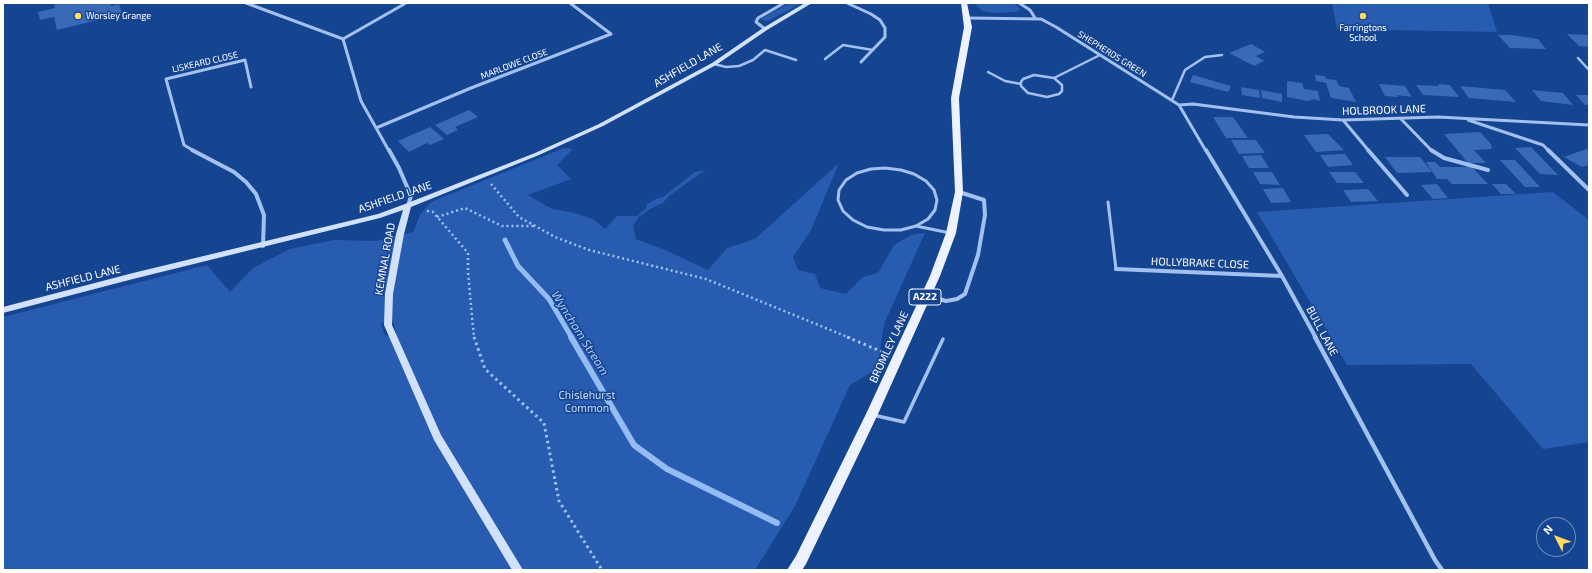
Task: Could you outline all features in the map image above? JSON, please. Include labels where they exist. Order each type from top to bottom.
[{"type":"main road","name":"BROMLEY LANE","points":[[794,570],[801,560],[872,414],[926,295],[951,233],[959,192],[955,98],[962,55],[967,37],[968,18],[964,3]]},
{"type":"street","points":[[246,3],[343,39],[406,3]]},
{"type":"street","name":"MARLOWE CLOSE","points":[[376,128],[471,88],[611,34],[570,3]]},
{"type":"street","points":[[765,29],[756,22],[758,18],[784,3]]},
{"type":"street","name":"ASHFIELD LANE","points":[[3,310],[125,278],[263,246],[380,216],[408,206],[537,154],[601,125],[714,64],[765,29],[809,3]]},
{"type":"street","points":[[847,3],[871,14],[880,20],[885,28],[885,36],[861,62]]},
{"type":"street","name":"SHEPHERDS GREEN","points":[[1019,3],[1030,10],[1035,18]]},
{"type":"street","name":"SHEPHERDS GREEN","points":[[968,18],[1035,18],[1046,22],[1179,105]]},
{"type":"street","name":"KEMNAL ROAD","points":[[343,39],[361,101],[399,168],[411,196],[400,234],[389,294],[388,325],[437,437],[518,570]]},
{"type":"street","name":"LISKEARD CLOSE","points":[[251,86],[245,60],[166,79],[184,145],[234,172],[246,182],[256,194],[264,215],[263,246]]},
{"type":"street","name":"HOLBROOK LANE","points":[[1179,105],[1193,104],[1294,117],[1343,120],[1438,117],[1589,125]]},
{"type":"street","name":"BULL LANE","points":[[1179,105],[1282,276],[1435,560],[1442,570]]},
{"type":"street","points":[[1462,118],[1543,145],[1589,190]]},
{"type":"street","points":[[1401,119],[1434,153],[1448,159],[1488,170]]},
{"type":"street","points":[[1343,120],[1407,195]]},
{"type":"street","points":[[926,295],[946,301],[957,299],[965,294],[978,255],[985,215],[984,200],[959,192]]},
{"type":"street","name":"HOLLYBRAKE CLOSE","points":[[1116,269],[1282,276]]},
{"type":"lane","points":[[825,59],[843,45],[872,50]]},
{"type":"lane","points":[[714,64],[726,67],[739,66],[753,60],[765,50],[796,60]]},
{"type":"lane","points":[[1054,78],[1100,55]]},
{"type":"lane","points":[[1172,100],[1185,70],[1205,57],[1222,55]]},
{"type":"lane","points":[[1578,58],[1589,70]]},
{"type":"lane","points":[[988,72],[1005,81],[1021,84]]},
{"type":"lane","points":[[1034,75],[1048,76],[1059,81],[1063,88],[1062,92],[1054,96],[1034,95],[1024,90],[1021,84],[1023,79],[1034,75]]},
{"type":"lane","points":[[916,226],[928,219],[935,210],[937,200],[934,190],[914,174],[893,169],[871,169],[856,173],[846,180],[839,190],[838,200],[843,211],[852,220],[867,227],[884,230],[901,230],[916,226],[951,233]]},
{"type":"lane","points":[[1108,202],[1116,269]]},
{"type":"lane","points":[[872,414],[904,422],[943,339]]},
{"type":"path","points":[[484,176],[519,217],[555,237],[589,250],[706,279],[897,358]]},
{"type":"path","points":[[408,206],[433,212],[468,253],[468,272],[474,338],[485,369],[544,423],[559,501],[602,570]]},
{"type":"path","points":[[438,217],[465,208],[502,226],[536,226]]},
{"type":"green space","points":[[790,3],[802,3],[768,21],[762,20],[762,18]]},
{"type":"green space","points":[[974,3],[1014,3],[1021,9],[1016,12],[993,13],[982,11]]},
{"type":"green space","name":"Farringtons School","points":[[1332,3],[1488,3],[1497,32],[1337,29]]},
{"type":"green space","name":"Chislehurst Common","points":[[564,148],[573,149],[557,165],[571,179],[528,195],[552,209],[571,212],[593,219],[605,229],[617,216],[637,216],[646,208],[647,204],[663,197],[695,172],[705,170],[669,196],[663,203],[650,209],[638,218],[633,226],[636,239],[665,250],[708,270],[727,248],[755,239],[839,163],[811,230],[793,257],[798,270],[815,274],[820,288],[846,294],[863,277],[878,273],[894,245],[911,235],[925,233],[884,324],[877,369],[850,385],[795,506],[755,570],[3,570],[3,317],[207,265],[230,292],[253,268],[290,249],[334,240],[376,241],[413,232],[420,215],[431,202]],"holes":[[[385,321],[393,321],[396,333],[389,336],[385,335],[381,325]]]},
{"type":"green space","points":[[1553,192],[1589,220],[1589,442],[1543,449],[1471,364],[1347,365],[1257,212]]},
{"type":"building","name":"Worsley Grange","points":[[54,3],[110,3],[111,6],[119,4],[122,14],[57,30],[54,17],[40,20],[38,12],[55,8]]},
{"type":"building","points":[[1567,34],[1589,35],[1589,47],[1579,46]]},
{"type":"building","points":[[1498,35],[1512,35],[1538,39],[1546,49],[1510,48]]},
{"type":"building","points":[[1251,44],[1265,52],[1256,56],[1264,61],[1254,66],[1229,53]]},
{"type":"building","points":[[1193,75],[1231,86],[1228,92],[1190,82]]},
{"type":"building","points":[[1315,75],[1336,80],[1339,86],[1349,88],[1356,102],[1331,98],[1326,83],[1316,81]]},
{"type":"building","points":[[1287,81],[1302,83],[1304,89],[1318,91],[1320,101],[1314,99],[1308,101],[1287,97]]},
{"type":"building","points":[[1379,84],[1405,86],[1412,97],[1397,95],[1398,97],[1385,96]]},
{"type":"building","points":[[1438,84],[1450,85],[1459,97],[1423,95],[1416,85],[1439,86]]},
{"type":"building","points":[[1460,86],[1505,90],[1516,102],[1469,98]]},
{"type":"building","points":[[1241,87],[1259,90],[1260,98],[1242,95]]},
{"type":"building","points":[[1261,90],[1282,94],[1282,102],[1262,98]]},
{"type":"building","points":[[1532,90],[1563,93],[1573,105],[1541,101]]},
{"type":"building","points":[[1576,95],[1589,95],[1589,105],[1585,105]]},
{"type":"building","points":[[469,110],[478,117],[455,127],[458,130],[447,135],[435,125]]},
{"type":"building","points":[[1213,117],[1233,117],[1248,138],[1226,138]]},
{"type":"building","points":[[430,127],[444,139],[430,145],[427,143],[409,152],[398,141]]},
{"type":"building","points":[[1480,132],[1491,144],[1492,149],[1474,150],[1486,163],[1468,163],[1444,134]]},
{"type":"building","points":[[1328,134],[1344,150],[1316,152],[1304,135]]},
{"type":"building","points":[[1231,140],[1256,140],[1265,153],[1239,154]]},
{"type":"building","points":[[1531,147],[1558,175],[1540,174],[1515,148]]},
{"type":"building","points":[[1589,148],[1589,165],[1582,167],[1564,157]]},
{"type":"building","points":[[1345,154],[1353,165],[1328,167],[1320,155]]},
{"type":"building","points":[[1261,155],[1269,168],[1249,168],[1242,156]]},
{"type":"building","points":[[1385,157],[1420,157],[1432,172],[1397,173]]},
{"type":"building","points":[[1500,160],[1515,160],[1540,187],[1525,187]]},
{"type":"building","points":[[1426,162],[1435,162],[1440,167],[1472,167],[1488,184],[1452,184],[1447,179],[1437,179]]},
{"type":"building","points":[[1253,172],[1272,172],[1280,185],[1260,184]]},
{"type":"building","points":[[1329,172],[1355,172],[1364,183],[1337,183]]},
{"type":"building","points":[[1437,184],[1448,198],[1433,199],[1421,185]]},
{"type":"building","points":[[1492,184],[1506,184],[1516,194],[1501,194]]},
{"type":"building","points":[[1283,188],[1291,202],[1271,203],[1263,189]]},
{"type":"building","points":[[1368,189],[1378,201],[1351,202],[1343,190]]},
{"type":"waterway","name":"Wyncham Stream","points":[[505,240],[518,266],[549,299],[572,338]]},
{"type":"waterway","name":"Wyncham Stream","points":[[571,337],[634,445],[667,469],[777,523]]},
{"type":"place","name":"Worsley Grange","points":[[78,16]]},
{"type":"place","name":"Farringtons School","points":[[1363,16]]}]
